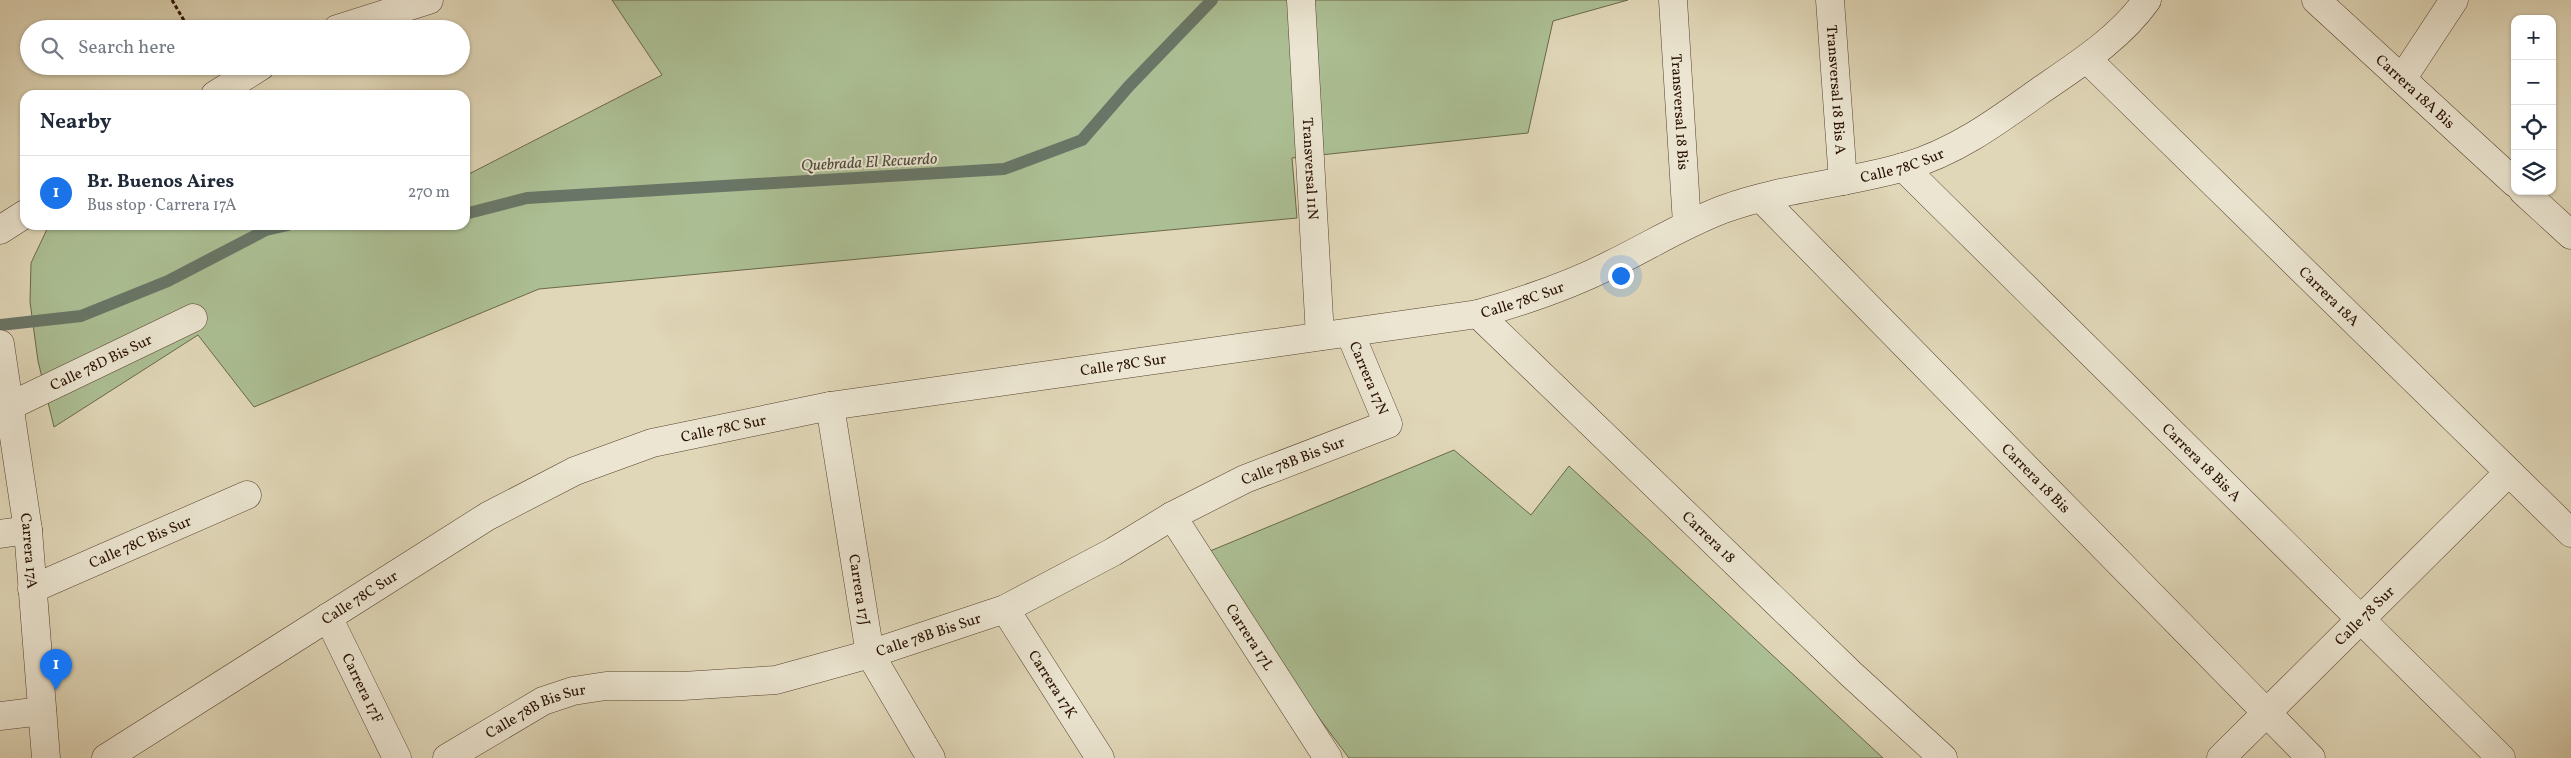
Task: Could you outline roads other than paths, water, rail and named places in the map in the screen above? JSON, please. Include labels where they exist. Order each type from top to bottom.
[{"type":"street","name":"Transversal 11N","points":[[1301,0],[1320,336]]},
{"type":"street","name":"Transversal 18 Bis","points":[[1673,0],[1687,224]]},
{"type":"street","name":"Transversal 18 Bis A","points":[[1830,0],[1843,181]]},
{"type":"street","name":"Calle 78C Sur","points":[[106,758],[488,516],[529,493],[575,471],[652,443],[830,406],[1478,314],[1527,300],[1564,286],[1612,264],[1687,224],[1726,209],[1903,167],[1954,148],[1983,131],[2087,59],[2124,26],[2147,0]]},
{"type":"street","name":"Carrera 18A Bis","points":[[2316,0],[2511,179]]},
{"type":"street","points":[[2402,79],[2454,0]]},
{"type":"street","points":[[364,20],[419,2]]},
{"type":"street","name":"Carrera 18A","points":[[2087,59],[2508,474],[2571,533]]},
{"type":"street","points":[[223,90],[247,75]]},
{"type":"street","name":"Carrera 18 Bis A","points":[[1903,167],[2501,758]]},
{"type":"street","points":[[2528,195],[2571,235]]},
{"type":"street","name":"Carrera 18 Bis","points":[[1762,199],[2311,758]]},
{"type":"street","points":[[0,230],[20,217]]},
{"type":"street","name":"Carrera 18","points":[[1478,314],[1851,674],[1943,758]]},
{"type":"street","name":"Calle 78D Bis Sur","points":[[10,406],[193,318]]},
{"type":"street","name":"Carrera 17N","points":[[1350,333],[1388,424]]},
{"type":"street","name":"Carrera 17A","points":[[1,349],[28,530],[46,758]]},
{"type":"street","name":"Carrera 17J","points":[[830,406],[870,654],[931,758]]},
{"type":"street","name":"Calle 78B Bis Sur","points":[[447,758],[543,701],[573,691],[606,686],[683,686],[776,680],[870,654],[1005,609],[1113,552],[1172,516],[1245,479],[1388,424]]},
{"type":"street","name":"Calle 78 Sur","points":[[2221,758],[2508,474]]},
{"type":"street","name":"Calle 78C Bis Sur","points":[[32,589],[247,494]]},
{"type":"street","name":"Carrera 17L","points":[[1172,516],[1328,758]]},
{"type":"street","points":[[0,534],[28,530]]},
{"type":"street","name":"Carrera 17K","points":[[1005,609],[1098,757]]},
{"type":"street","name":"Carrera 17F","points":[[328,617],[397,758]]},
{"type":"street","points":[[0,716],[42,711]]},
{"type":"waterway","name":"Quebrada El Recuerdo","points":[[470,213],[527,198],[1004,169],[1082,140],[1129,86],[1212,0]]},
{"type":"waterway","name":"Quebrada El Recuerdo","points":[[0,325],[81,316],[168,281],[266,230]]},
{"type":"place","name":"Br. Buenos Aires","points":[[56,690]]}]
